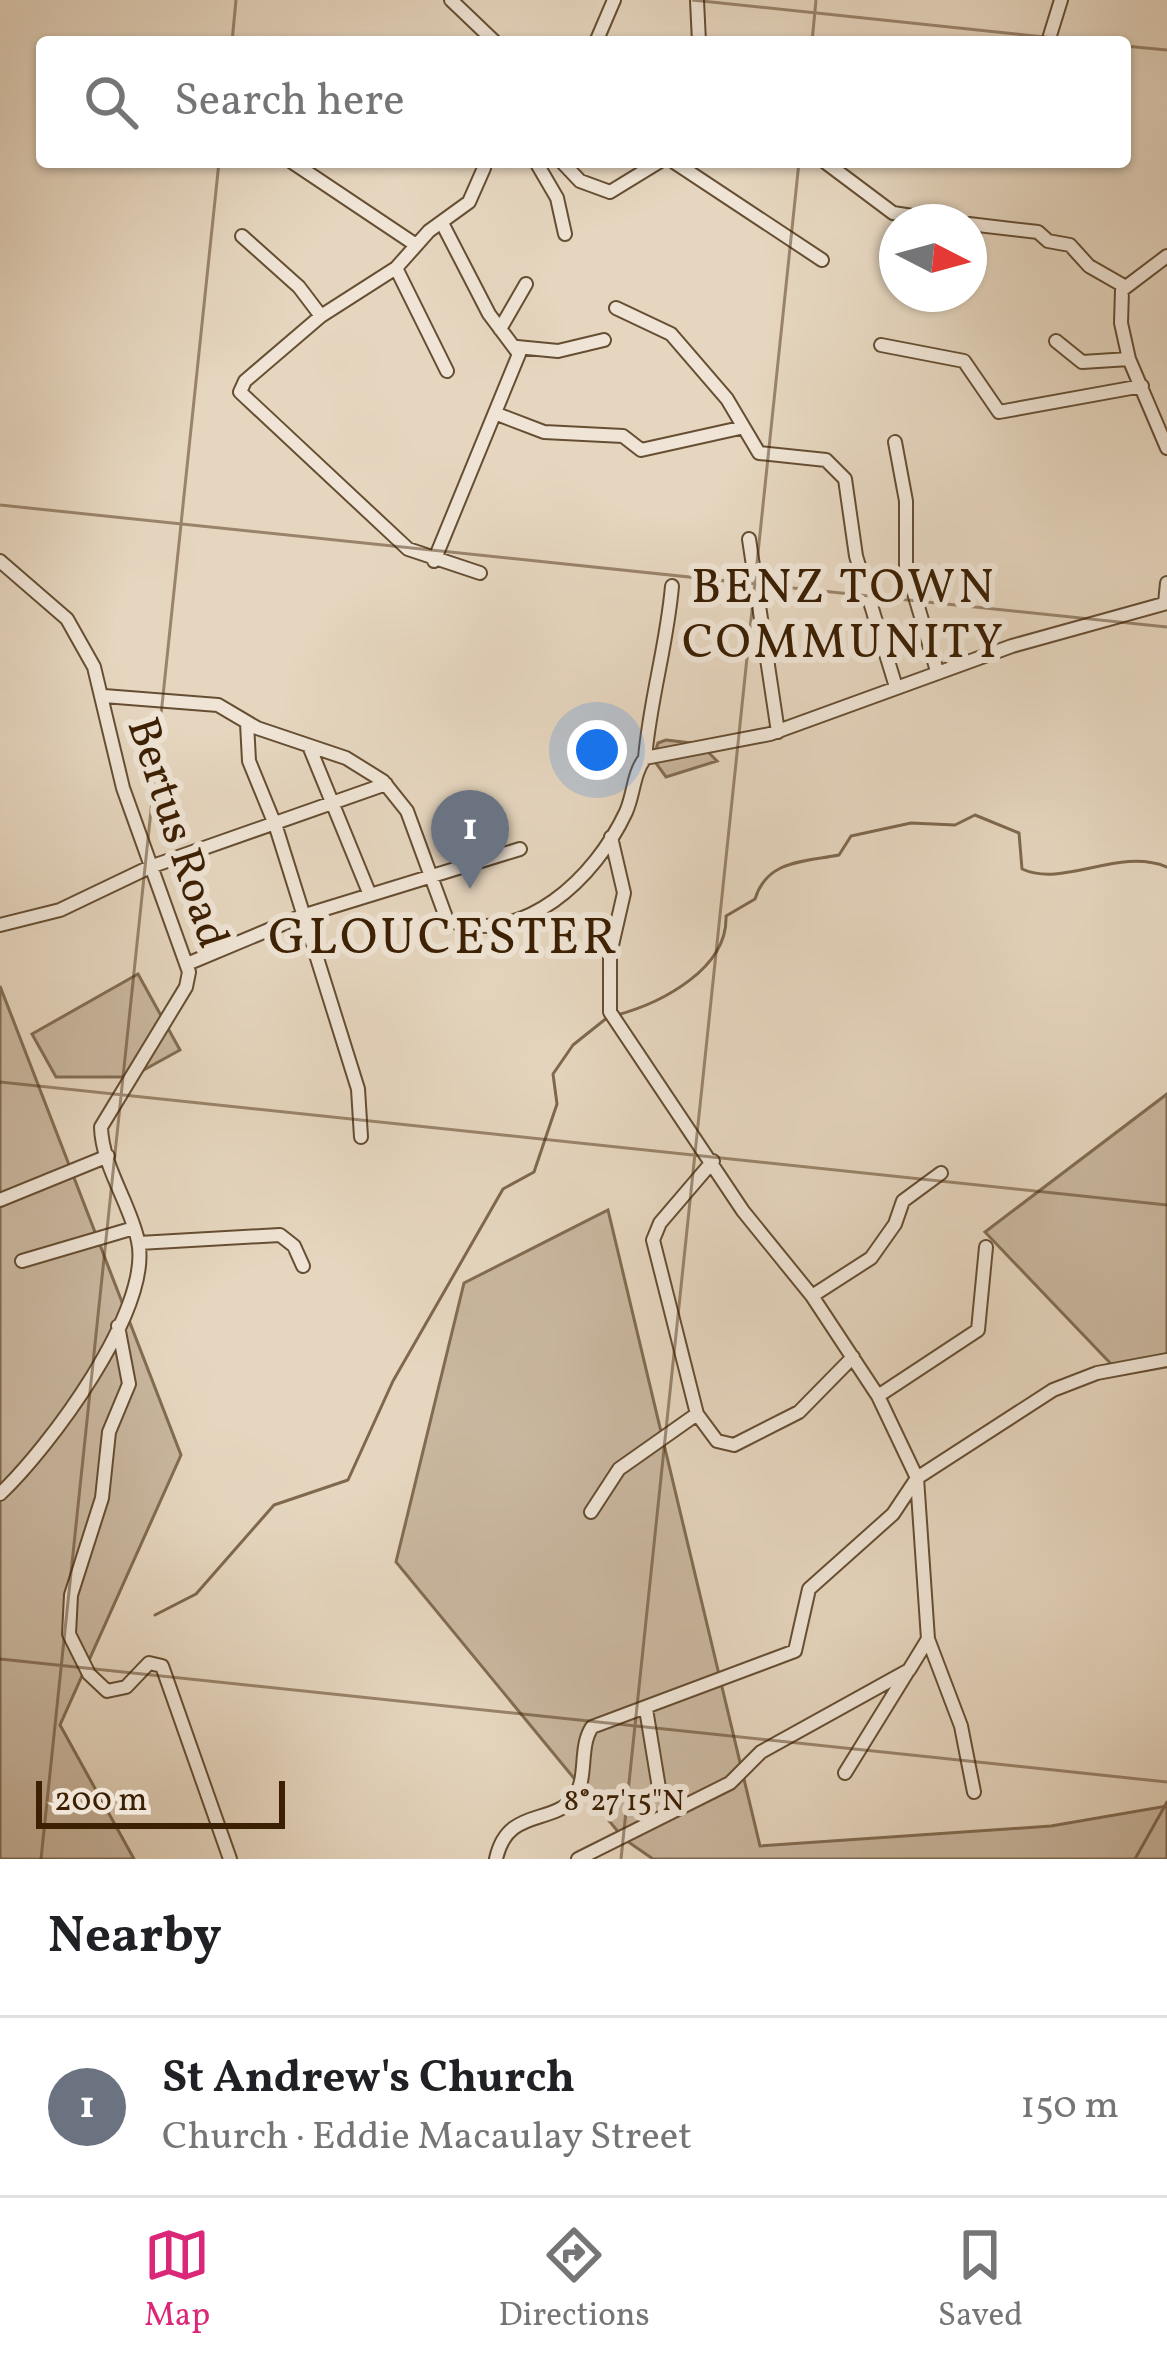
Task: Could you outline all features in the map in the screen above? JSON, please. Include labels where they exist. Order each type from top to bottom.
[{"type":"street","points":[[451,0],[489,36]]},
{"type":"street","points":[[599,36],[614,0]]},
{"type":"street","points":[[697,0],[699,36]]},
{"type":"street","points":[[1050,36],[1060,0]]},
{"type":"street","points":[[301,168],[416,245]]},
{"type":"street","points":[[481,573],[408,549],[240,392],[245,380],[321,316],[396,268],[416,245],[469,202],[482,168]]},
{"type":"street","points":[[540,168],[557,198],[565,234]]},
{"type":"street","points":[[568,168],[580,181],[610,192],[649,168]]},
{"type":"street","points":[[683,168],[822,260]]},
{"type":"street","points":[[844,168],[883,204]]},
{"type":"street","points":[[434,561],[466,472],[518,361],[517,347],[500,329],[442,223]]},
{"type":"street","points":[[987,226],[1038,232],[1048,241],[1070,245],[1089,266],[1124,286]]},
{"type":"street","points":[[242,236],[299,287],[321,316]]},
{"type":"street","points":[[1124,286],[1167,256]]},
{"type":"street","points":[[396,268],[447,371]]},
{"type":"street","points":[[500,329],[526,284]]},
{"type":"street","points":[[1124,286],[1121,323],[1129,359],[1167,448]]},
{"type":"street","points":[[616,308],[671,334],[727,399],[740,428],[759,453],[826,460],[845,478],[856,556],[896,687]]},
{"type":"street","points":[[517,347],[558,351],[604,340]]},
{"type":"street","points":[[1056,341],[1073,360],[1129,359]]},
{"type":"street","points":[[880,345],[964,361],[999,412],[1142,386]]},
{"type":"street","points":[[496,415],[544,432],[622,436],[641,450],[740,428]]},
{"type":"street","points":[[895,442],[906,501],[906,566],[937,671]]},
{"type":"street","points":[[749,539],[778,732]]},
{"type":"street","name":"Bertus Road","points":[[0,561],[67,619],[104,696],[104,727],[187,964],[186,988],[104,1119],[101,1136],[139,1244],[137,1280],[118,1325],[37,1457],[0,1494]]},
{"type":"street","points":[[645,758],[778,732],[937,671],[1166,603],[1167,583]]},
{"type":"street","points":[[104,696],[218,705],[247,723],[346,758],[386,784],[407,812],[447,920],[512,925],[544,910],[611,837],[645,758],[652,684],[668,634],[672,586]]},
{"type":"street","points":[[247,723],[245,748],[276,827],[358,1089],[361,1137]]},
{"type":"street","points":[[309,746],[370,895]]},
{"type":"street","points":[[0,926],[60,910],[150,867],[276,827],[386,784]]},
{"type":"street","points":[[611,837],[624,893],[610,954],[613,1017],[743,1211],[812,1296],[853,1357],[878,1396],[917,1478],[928,1639],[961,1726],[974,1792]]},
{"type":"street","points":[[187,964],[302,916],[520,849]]},
{"type":"street","points":[[0,1200],[108,1156]]},
{"type":"street","points":[[713,1161],[660,1223],[653,1240],[698,1414],[718,1441],[734,1444],[799,1412],[853,1357]]},
{"type":"street","points":[[812,1296],[872,1258],[895,1224],[902,1202],[941,1173]]},
{"type":"street","points":[[22,1261],[134,1228]]},
{"type":"street","points":[[139,1244],[280,1235],[294,1246],[303,1266]]},
{"type":"street","points":[[878,1396],[978,1330],[986,1247]]},
{"type":"street","points":[[118,1325],[129,1384],[109,1432],[102,1498],[71,1595],[69,1634],[89,1674],[107,1691],[126,1687],[149,1663],[162,1666],[230,1859]]},
{"type":"street","points":[[496,1859],[500,1845],[523,1818],[570,1803],[580,1787],[592,1726],[795,1651],[809,1589],[893,1514],[917,1478],[1053,1390],[1097,1373],[1167,1360]]},
{"type":"street","points":[[591,1512],[619,1469],[698,1414]]},
{"type":"street","points":[[844,1773],[928,1639]]},
{"type":"street","points":[[578,1859],[730,1783],[761,1752],[909,1670]]},
{"type":"street","points":[[646,1709],[659,1787],[676,1810]]},
{"type":"shaded area","points":[[658,743],[700,744],[717,761],[666,777],[653,759]]},
{"type":"shaded area","points":[[138,974],[180,1050],[131,1077],[56,1077],[32,1034]]},
{"type":"shaded area","points":[[0,986],[181,1455],[60,1725],[134,1859],[0,1859]]},
{"type":"shaded area","points":[[1167,1094],[1167,1356],[1113,1366],[985,1232]]},
{"type":"shaded area","points":[[608,1210],[760,1846],[1051,1826],[1167,1806],[1167,1859],[653,1859],[624,1839],[396,1562],[464,1283]]},
{"type":"waterway","points":[[617,1015],[653,1002],[689,981],[716,952],[726,916],[755,899],[777,870],[839,855],[851,836],[911,823],[955,825],[975,815],[1019,833],[1022,869],[1038,874],[1130,862],[1167,867]]},
{"type":"waterway","points":[[155,1615],[196,1594],[274,1505],[348,1480],[393,1381],[503,1189],[534,1172],[557,1104],[553,1074],[573,1045],[608,1017]]},
{"type":"waterway","points":[[1135,1859],[1167,1802]]},
{"type":"place","name":"St Andrew's Church","points":[[470,889]]},
{"type":"district","name":"BENZ TOWN COMMUNITY","points":[[844,612]]},
{"type":"district","name":"GLOUCESTER","points":[[444,935]]}]
